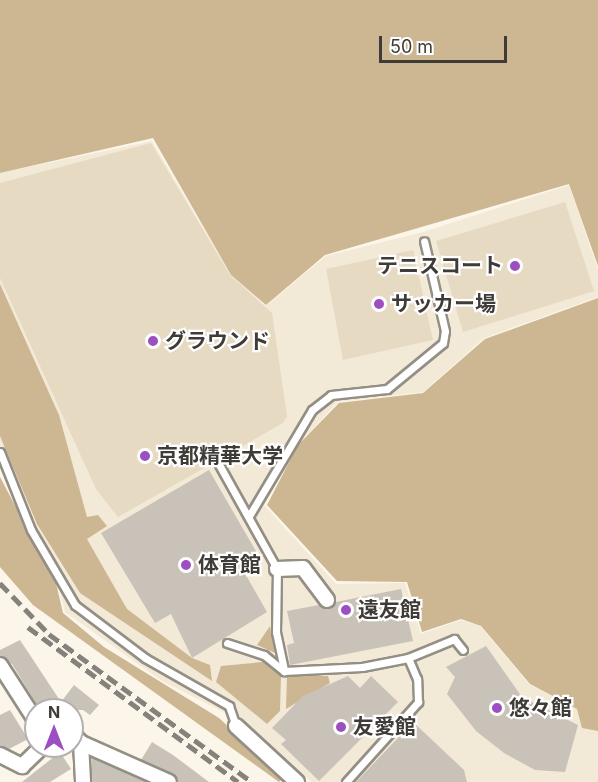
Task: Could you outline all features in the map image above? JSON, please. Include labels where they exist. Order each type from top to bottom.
[{"type":"street","points":[[277,569],[303,567],[327,600]]},
{"type":"street","points":[[0,665],[24,702]]},
{"type":"street","points":[[236,726],[297,782]]},
{"type":"street","points":[[84,742],[169,782]]},
{"type":"street","points":[[0,755],[22,766],[30,758]]},
{"type":"street","points":[[79,758],[83,782]]},
{"type":"lane","points":[[249,516],[312,410],[332,395],[387,389],[443,343],[445,331],[424,241]]},
{"type":"lane","points":[[0,452],[31,530],[75,605],[145,658],[230,706],[236,726]]},
{"type":"lane","points":[[217,461],[277,569],[276,632],[284,671]]},
{"type":"lane","points":[[227,643],[264,655],[284,671],[345,670],[408,658],[454,639],[463,650]]},
{"type":"lane","points":[[346,782],[418,702],[417,679],[408,658]]},
{"type":"shaded area","points":[[0,0],[598,0],[598,266],[569,184],[325,255],[266,305],[231,275],[153,138],[0,173]]},
{"type":"shaded area","name":"京都精華大学","points":[[152,141],[231,275],[266,306],[326,256],[423,232],[569,185],[598,270],[598,297],[484,338],[423,392],[338,402],[297,445],[264,505],[336,584],[405,583],[421,634],[461,620],[480,626],[530,685],[598,719],[598,782],[312,782],[241,721],[162,681],[65,612],[58,584],[26,532],[0,467],[0,173]]},
{"type":"shaded area","name":"グラウンド","points":[[151,143],[230,275],[272,313],[287,416],[283,423],[118,517],[96,489],[0,278],[0,183]]},
{"type":"shaded area","name":"テニスコート","points":[[565,202],[594,291],[463,332],[436,241]]},
{"type":"shaded area","name":"サッカー場","points":[[413,250],[433,340],[343,360],[326,269]]},
{"type":"shaded area","points":[[0,284],[59,415],[87,517],[98,515],[107,526],[87,539],[127,609],[192,658],[210,665],[212,681],[80,593],[37,524],[0,436]]},
{"type":"shaded area","points":[[598,298],[598,731],[582,728],[577,709],[530,684],[481,626],[461,619],[422,632],[407,582],[337,581],[267,505],[298,445],[339,403],[423,393],[485,339]]},
{"type":"shaded area","points":[[0,477],[56,583],[63,613],[104,647],[219,718],[283,777],[279,782],[33,605],[0,567]]},
{"type":"shaded area","points":[[270,626],[275,653],[257,645]]},
{"type":"shaded area","points":[[263,662],[281,676],[280,711],[267,724],[216,682],[221,666]]},
{"type":"shaded area","points":[[287,676],[328,676],[330,683],[286,709]]},
{"type":"building","name":"体育館","points":[[209,470],[261,560],[243,570],[267,612],[192,658],[171,614],[155,623],[101,533]]},
{"type":"building","points":[[401,589],[413,641],[290,665],[287,645],[294,643],[287,611],[319,605],[329,609],[336,602]]},
{"type":"building","points":[[20,640],[58,698],[33,698],[12,664],[0,656],[0,650]]},
{"type":"building","name":"悠々館","points":[[486,646],[522,697],[578,725],[565,772],[535,770],[504,753],[476,731],[447,694],[455,677],[446,667]]},
{"type":"building","name":"友愛館","points":[[348,676],[360,688],[371,676],[398,702],[319,781],[281,744],[286,740],[272,728],[303,696]]},
{"type":"building","points":[[74,685],[99,705],[90,715],[84,711],[84,698],[64,698]]},
{"type":"building","points":[[10,710],[24,733],[24,741],[9,749],[0,746],[0,715]]},
{"type":"building","points":[[413,722],[464,770],[467,782],[356,782]]},
{"type":"building","points":[[152,742],[209,782],[178,782],[173,774],[141,760]]},
{"type":"building","points":[[91,757],[147,782],[92,782]]},
{"type":"building","points":[[52,758],[64,758],[71,769],[50,782],[22,782]]},
{"type":"railway","points":[[0,583],[49,634],[252,782]]},
{"type":"railway","points":[[28,627],[238,782]]},
{"type":"place","name":"テニスコート","points":[[515,266]]},
{"type":"place","name":"サッカー場","points":[[379,304]]},
{"type":"place","name":"グラウンド","points":[[153,341]]},
{"type":"place","name":"京都精華大学","points":[[145,456]]},
{"type":"place","name":"体育館","points":[[186,565]]},
{"type":"place","name":"遠友館","points":[[346,610]]},
{"type":"place","name":"悠々館","points":[[497,708]]},
{"type":"place","name":"友愛館","points":[[341,727]]}]
